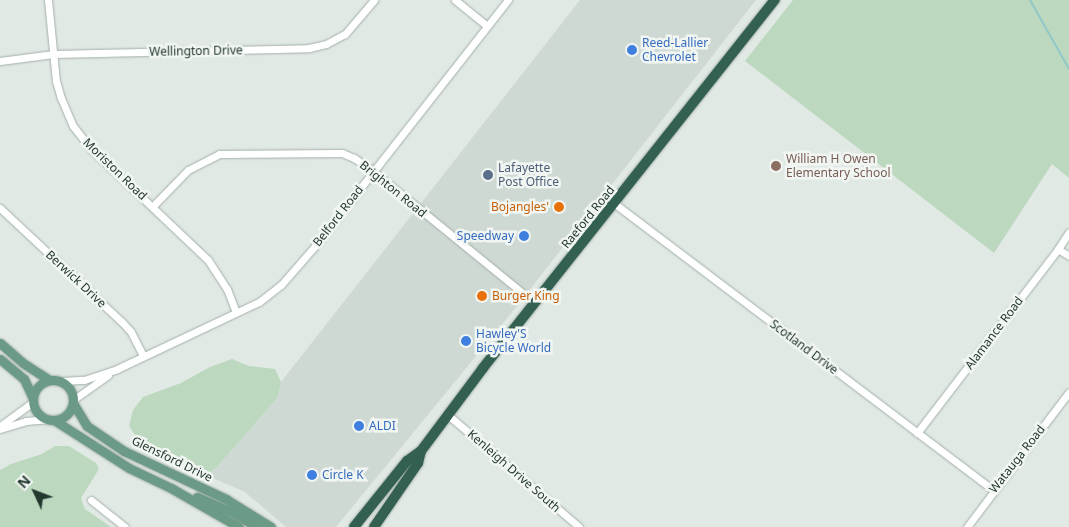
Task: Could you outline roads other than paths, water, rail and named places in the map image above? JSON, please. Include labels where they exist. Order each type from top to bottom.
[{"type":"highway","name":"Raeford Road","points":[[374,527],[414,469],[421,451],[448,415],[775,0]]},
{"type":"highway","name":"Raeford Road","points":[[354,527],[407,461],[421,451]]},
{"type":"main road","points":[[0,343],[23,363],[49,380],[62,381],[71,390],[73,402],[67,415],[50,420],[36,411],[24,379],[0,359]]},
{"type":"main road","points":[[33,400],[38,386],[49,380]]},
{"type":"main road","name":"Glensford Drive","points":[[73,402],[87,426],[124,451],[226,499],[271,527]]},
{"type":"main road","name":"Glensford Drive","points":[[50,420],[129,468],[171,488],[239,527]]},
{"type":"main road","points":[[171,488],[213,503],[256,527]]},
{"type":"street","name":"Moriston Road","points":[[48,0],[61,98],[73,126],[92,150],[208,260],[227,289],[236,312]]},
{"type":"street","name":"Wellington Drive","points":[[0,61],[54,54],[309,48],[326,44],[344,34],[374,0]]},
{"type":"street","points":[[455,0],[487,26]]},
{"type":"street","name":"Belford Road","points":[[62,381],[84,380],[117,369],[259,302],[281,285],[315,246],[508,0]]},
{"type":"street","name":"Brighton Road","points":[[153,206],[188,170],[211,157],[228,153],[342,153],[354,158],[373,172],[535,303]]},
{"type":"street","name":"Scotland Drive","points":[[615,204],[993,490]]},
{"type":"street","name":"Berwick Drive","points":[[0,208],[122,322],[144,356]]},
{"type":"street","name":"Alamance Road","points":[[917,433],[1069,232]]},
{"type":"street","points":[[1058,249],[1069,256]]},
{"type":"street","name":"Belford Road","points":[[73,402],[117,369]]},
{"type":"street","name":"Watauga Road","points":[[966,527],[1069,392]]},
{"type":"street","points":[[0,427],[33,400]]},
{"type":"street","name":"Kenleigh Drive South","points":[[448,415],[579,527]]},
{"type":"street","points":[[0,427],[26,421],[50,420]]},
{"type":"street","points":[[91,500],[125,527]]},
{"type":"waterway","points":[[1030,0],[1069,69]]},
{"type":"place","name":"Reed-Lallier Chevrolet","points":[[632,50]]},
{"type":"place","name":"William H Owen Elementary School","points":[[776,166]]},
{"type":"place","name":"Lafayette Post Office","points":[[488,175]]},
{"type":"place","name":"Bojangles'","points":[[559,207]]},
{"type":"place","name":"Speedway","points":[[524,236]]},
{"type":"place","name":"Burger King","points":[[482,296]]},
{"type":"place","name":"Hawley'S Bicycle World","points":[[466,341]]},
{"type":"place","name":"ALDI","points":[[359,426]]},
{"type":"place","name":"Circle K","points":[[312,475]]}]
